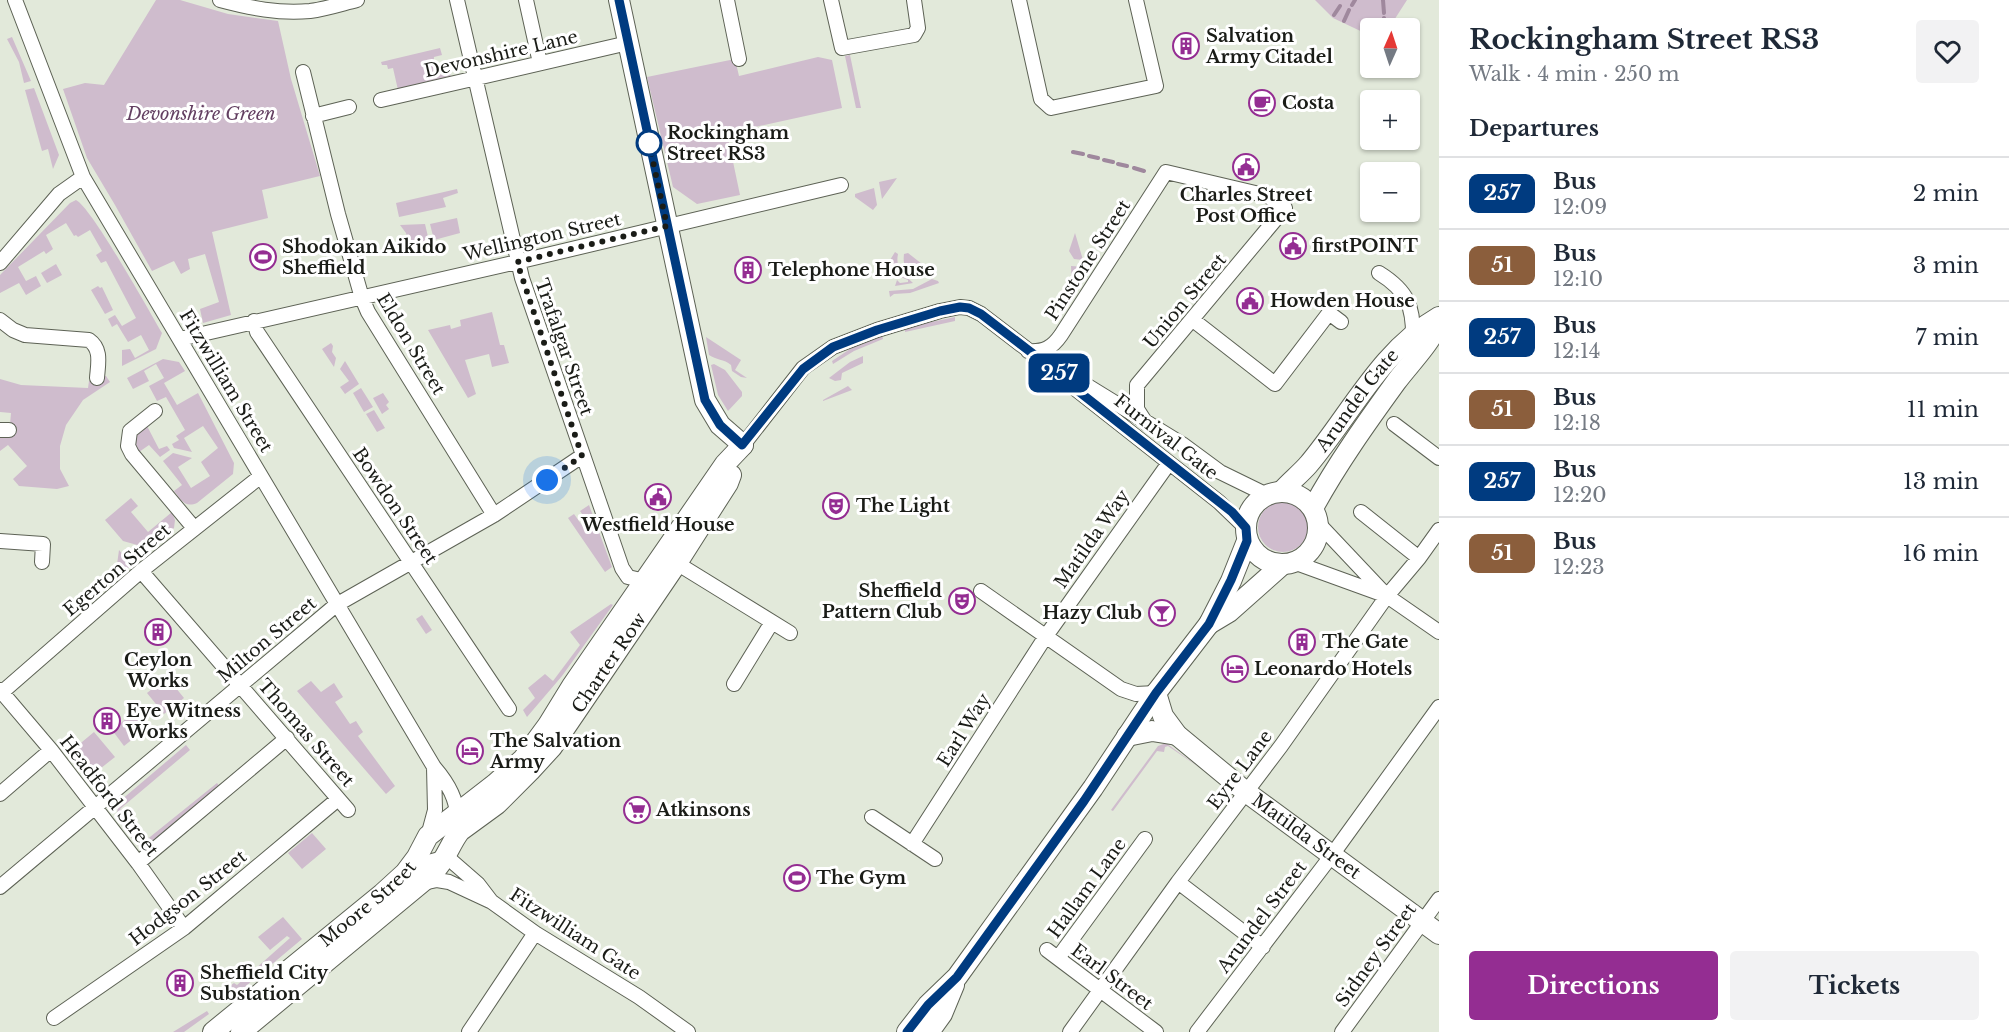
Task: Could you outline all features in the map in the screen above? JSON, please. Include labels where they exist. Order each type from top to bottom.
[{"type":"street","name":"Fitzwilliam Street","points":[[15,0],[82,177],[336,604],[450,790],[457,813],[456,836]]},
{"type":"street","points":[[220,0],[256,9],[284,5],[307,11],[357,0]]},
{"type":"street","name":"Trafalgar Street","points":[[457,0],[517,262],[582,456],[625,574],[628,577],[645,581]]},
{"type":"street","points":[[526,0],[540,63]]},
{"type":"street","points":[[727,0],[739,59]]},
{"type":"street","points":[[831,0],[842,48],[914,35],[918,28],[914,0]]},
{"type":"street","points":[[1019,0],[1041,99],[1051,108],[1058,108],[1156,86],[1136,0]]},
{"type":"street","points":[[622,1],[628,43],[705,400],[720,425],[742,445]]},
{"type":"street","name":"Devonshire Lane","points":[[381,99],[628,43]]},
{"type":"street","name":"Eldon Street","points":[[303,72],[338,214],[368,312],[494,515]]},
{"type":"street","points":[[313,116],[349,107]]},
{"type":"street","name":"Pinstone Street","points":[[1028,351],[1040,352],[1049,348],[1061,335],[1166,172],[1268,196],[1285,208]]},
{"type":"street","points":[[0,262],[58,194],[82,177]]},
{"type":"street","name":"Wellington Street","points":[[180,339],[841,185]]},
{"type":"street","name":"Union Street","points":[[1146,423],[1137,409],[1137,385],[1285,208]]},
{"type":"street","points":[[1379,273],[1405,294],[1411,309],[1413,333],[1410,363]]},
{"type":"street","name":"Furnival Gate","points":[[889,327],[960,307],[969,308],[981,314],[1232,512],[1246,534]]},
{"type":"street","points":[[1193,320],[1275,384],[1329,313],[1341,322]]},
{"type":"street","name":"Arundel Gate","points":[[1273,492],[1310,464],[1389,357],[1413,333],[1439,317]]},
{"type":"street","points":[[0,320],[13,330],[25,335],[89,340],[97,350],[97,378]]},
{"type":"street","name":"Bowdon Street","points":[[254,321],[257,332],[509,709]]},
{"type":"street","name":"Arundel Gate","points":[[1315,515],[1331,477],[1410,363],[1434,333],[1439,322]]},
{"type":"street","name":"Charter Row","points":[[447,856],[456,836],[514,788],[552,747],[670,559],[725,464],[803,369],[833,347],[889,327]]},
{"type":"street","name":"Furnival Gate","points":[[1062,376],[1078,380],[1182,444],[1220,472],[1273,492]]},
{"type":"street","points":[[156,411],[130,431],[128,446],[140,465],[194,528]]},
{"type":"street","points":[[1395,424],[1439,458]]},
{"type":"street","name":"Milton Street","points":[[0,887],[336,604],[494,515],[582,456]]},
{"type":"street","name":"Matilda Way","points":[[1046,636],[1169,463]]},
{"type":"street","name":"Egerton Street","points":[[1,692],[141,571],[261,476]]},
{"type":"street","points":[[907,1032],[928,1005],[957,977],[1075,814],[1156,693],[1209,624],[1231,580],[1246,534],[1250,511],[1273,492],[1296,495],[1306,501],[1315,515],[1386,596],[1439,632]]},
{"type":"street","points":[[1361,512],[1419,558]]},
{"type":"street","points":[[1209,624],[1229,612],[1289,563],[1312,548],[1317,533],[1315,515]]},
{"type":"street","name":"Eyre Lane","points":[[1070,1032],[1178,882],[1281,746],[1386,596],[1419,558],[1439,530]]},
{"type":"street","points":[[1246,534],[1253,551],[1272,564],[1289,563],[1386,596]]},
{"type":"street","points":[[0,542],[43,544],[42,562]]},
{"type":"street","points":[[670,559],[790,633]]},
{"type":"street","name":"Charter Row","points":[[428,836],[523,759],[645,581],[670,559]]},
{"type":"street","name":"Thomas Street","points":[[141,571],[348,810]]},
{"type":"street","points":[[981,591],[1126,692],[1156,693]]},
{"type":"street","points":[[734,684],[772,622]]},
{"type":"street","name":"Earl Way","points":[[912,844],[1046,636]]},
{"type":"street","name":"Headford Street","points":[[1,692],[51,750],[138,863],[184,928]]},
{"type":"street","name":"Matilda Street","points":[[1156,693],[1163,716],[1177,735],[1246,792],[1439,934]]},
{"type":"street","name":"Arundel Street","points":[[1197,1032],[1332,855],[1439,707]]},
{"type":"street","points":[[1127,736],[1152,731],[1177,735]]},
{"type":"street","points":[[138,863],[287,738]]},
{"type":"street","points":[[0,794],[51,750]]},
{"type":"street","name":"Fitzwilliam Street","points":[[428,836],[435,810],[434,767]]},
{"type":"street","name":"Hodgson Street","points":[[54,1018],[184,928],[338,799]]},
{"type":"street","points":[[872,817],[935,859]]},
{"type":"street","name":"Moore Street","points":[[242,1032],[412,879],[417,857],[428,836]]},
{"type":"street","name":"Hallam Lane","points":[[1052,954],[1145,839]]},
{"type":"street","name":"Moore Street","points":[[213,1032],[382,894],[412,879],[432,874],[447,856]]},
{"type":"street","name":"Fitzwilliam Gate","points":[[447,856],[478,884],[492,902]]},
{"type":"street","name":"Fitzwilliam Gate","points":[[412,879],[449,882],[492,902],[536,933],[639,997],[688,1032]]},
{"type":"street","points":[[1178,882],[1263,947]]},
{"type":"street","name":"Sidney Street","points":[[1342,1032],[1439,899]]},
{"type":"street","points":[[469,1032],[536,933]]},
{"type":"street","name":"Earl Street","points":[[1052,954],[1156,1032]]},
{"type":"street","points":[[929,1032],[942,1014],[957,977]]},
{"type":"green space","name":"Devonshire Green","points":[[156,0],[180,0],[228,14],[278,21],[291,79],[320,176],[262,190],[268,218],[212,232],[231,315],[203,323],[200,309],[219,302],[205,254],[188,259],[190,269],[181,274],[174,261],[152,271],[87,158],[63,89],[85,83],[104,85]]},
{"type":"green space","points":[[1315,0],[1407,0],[1395,18],[1360,18],[1360,31],[1333,18]]},
{"type":"green space","points":[[12,37],[31,81],[24,83],[19,62],[7,39]]},
{"type":"green space","points":[[440,48],[442,55],[434,57],[433,72],[450,73],[451,78],[398,90],[393,68],[388,69],[387,65],[382,65],[381,62]]},
{"type":"green space","points":[[850,55],[861,108],[856,108],[845,56]]},
{"type":"green space","points":[[818,57],[832,60],[842,108],[727,133],[740,195],[697,204],[673,187],[647,77],[735,59],[739,76]]},
{"type":"green space","points":[[34,88],[59,155],[53,169],[48,149],[42,151],[25,90]]},
{"type":"green space","points":[[897,178],[882,199],[879,182]]},
{"type":"green space","points":[[874,188],[877,205],[873,210],[855,197],[855,194]]},
{"type":"green space","points":[[457,189],[458,193],[443,198],[446,207],[399,217],[396,203]]},
{"type":"green space","points":[[76,200],[84,207],[107,240],[162,333],[156,349],[122,366],[122,350],[130,349],[135,358],[149,350],[141,335],[128,342],[117,324],[112,327],[108,319],[115,315],[122,326],[136,318],[106,261],[101,263],[96,255],[102,251],[90,230],[78,237],[74,236],[66,223],[46,235],[53,249],[46,254],[44,251],[18,267],[26,281],[36,276],[41,286],[26,295],[19,283],[0,293],[0,275],[70,203]]},
{"type":"green space","points":[[457,218],[460,233],[434,240],[430,224]]},
{"type":"green space","points":[[425,224],[429,241],[409,246],[406,233],[400,225]]},
{"type":"green space","points":[[1075,233],[1083,260],[1074,259],[1069,251]]},
{"type":"green space","points":[[895,252],[898,254],[897,259],[901,270],[913,283],[895,286],[897,280],[900,283],[908,282],[908,280],[898,276],[897,271],[891,266],[890,260]]},
{"type":"green space","points":[[908,253],[922,264],[911,273],[904,262],[904,254]]},
{"type":"green space","points":[[56,264],[62,275],[47,283],[41,273]]},
{"type":"green space","points":[[1071,266],[1086,267],[1082,280],[1076,285],[1072,284]]},
{"type":"green space","points":[[932,279],[939,283],[890,297],[889,291],[913,289]]},
{"type":"green space","points":[[98,286],[102,287],[113,310],[105,314],[91,290]]},
{"type":"green space","points":[[492,312],[500,345],[504,345],[509,363],[492,367],[489,354],[465,360],[476,394],[468,398],[428,330],[450,325],[451,329],[461,326],[460,320]]},
{"type":"green space","points":[[955,317],[955,321],[905,332],[908,327]]},
{"type":"green space","points":[[882,335],[883,339],[854,351],[833,364],[832,361],[853,347]]},
{"type":"green space","points":[[706,337],[741,360],[735,370],[747,378],[732,371],[728,363],[709,355]]},
{"type":"green space","points":[[331,343],[332,352],[336,358],[334,367],[322,349]]},
{"type":"green space","points":[[863,356],[863,363],[842,373],[841,380],[835,381],[829,378],[850,362]]},
{"type":"green space","points":[[163,359],[179,362],[185,371],[164,383],[177,405],[198,393],[234,463],[233,474],[193,504],[184,502],[174,491],[182,485],[163,461],[173,453],[192,458],[178,467],[191,488],[210,476],[201,462],[218,448],[203,426],[184,438],[192,452],[174,448],[172,444],[179,440],[176,436],[185,430],[166,397],[157,401],[149,386],[164,378],[156,364],[144,371],[149,381],[133,389],[127,378]]},
{"type":"green space","points":[[345,361],[359,384],[345,394],[340,387],[349,381],[340,369]]},
{"type":"green space","points":[[714,364],[725,370],[742,392],[742,396],[728,411],[718,395],[711,365]]},
{"type":"green space","points":[[100,376],[106,376],[110,382],[83,400],[66,425],[60,446],[60,469],[69,486],[57,489],[19,486],[13,479],[27,466],[8,445],[0,451],[0,435],[9,436],[11,413],[0,412],[0,379],[21,385],[88,388],[89,381],[100,382]]},
{"type":"green space","points":[[848,386],[852,390],[823,401],[823,400]]},
{"type":"green space","points":[[361,388],[373,407],[364,412],[353,393]]},
{"type":"green space","points":[[383,393],[389,402],[386,405],[389,409],[382,414],[373,398]]},
{"type":"green space","points":[[374,410],[385,428],[377,432],[366,414]]},
{"type":"green space","points":[[146,424],[159,449],[167,446],[170,450],[160,457],[149,445],[139,452],[136,449],[134,436]]},
{"type":"green space","points":[[131,498],[138,506],[131,512],[148,532],[172,512],[175,520],[174,528],[148,548],[123,541],[105,520]]},
{"type":"green space","points":[[1278,502],[1288,502],[1301,509],[1308,522],[1308,532],[1301,545],[1288,552],[1278,552],[1269,548],[1262,541],[1258,532],[1258,522],[1262,513],[1269,506]]},
{"type":"green space","points":[[589,505],[612,567],[605,572],[568,518],[574,514],[584,528],[589,524],[580,511]]},
{"type":"green space","points":[[119,550],[132,565],[115,579]]},
{"type":"green space","points":[[611,604],[613,605],[562,676],[527,717],[523,710],[535,698],[528,688],[545,674],[553,681],[580,645],[570,632]]},
{"type":"green space","points":[[422,615],[432,630],[426,634],[416,619]]},
{"type":"green space","points":[[167,677],[184,698],[164,714],[147,693]]},
{"type":"green space","points":[[311,681],[321,692],[334,683],[343,697],[335,702],[350,724],[356,721],[363,732],[358,736],[395,786],[386,794],[297,691]]},
{"type":"green space","points":[[137,710],[149,726],[124,746],[112,730]]},
{"type":"green space","points":[[94,732],[115,757],[96,772],[76,747]]},
{"type":"green space","points":[[1166,743],[1203,770],[1168,746],[1165,747],[1164,752],[1157,751],[1113,811],[1111,810],[1158,746]]},
{"type":"green space","points":[[186,745],[190,750],[120,809],[128,820],[122,825],[116,816],[120,801]]},
{"type":"green space","points":[[217,783],[220,787],[146,849],[140,848],[131,837],[137,832],[145,841]]},
{"type":"green space","points":[[312,833],[326,849],[302,869],[288,853]]},
{"type":"green space","points":[[283,917],[302,939],[240,991],[224,990],[234,983],[237,985],[290,938],[287,936],[270,950],[258,937]]},
{"type":"green space","points":[[207,1011],[209,1014],[184,1032],[173,1032]]},
{"type":"waterway","points":[[1352,5],[1355,0]]},
{"type":"waterway","points":[[1383,0],[1384,13]]},
{"type":"waterway","points":[[1334,15],[1340,6]]},
{"type":"waterway","points":[[1344,21],[1349,10]]},
{"type":"waterway","points":[[1073,152],[1083,154]]},
{"type":"waterway","points":[[1089,156],[1098,158]]},
{"type":"waterway","points":[[1104,160],[1113,162]]},
{"type":"waterway","points":[[1118,164],[1127,166]]},
{"type":"waterway","points":[[1134,168],[1144,171]]},
{"type":"bus line","name":"257","points":[[619,0],[705,400],[720,425],[742,445],[788,385],[818,356],[833,347],[908,320],[960,307],[969,308],[981,314],[1062,376],[1232,512],[1246,528],[1247,541],[1209,624],[1156,693],[1084,801],[957,977],[928,1005],[907,1032]]},
{"type":"place","name":"Salvation Army Citadel","points":[[1186,46]]},
{"type":"place","name":"Costa","points":[[1262,103]]},
{"type":"place","name":"Rockingham Street RS3","points":[[649,143]]},
{"type":"place","name":"Charles Street Post Office","points":[[1246,167]]},
{"type":"place","name":"firstPOINT","points":[[1293,246]]},
{"type":"place","name":"Shodokan Aikido Sheffield","points":[[263,257]]},
{"type":"place","name":"Telephone House","points":[[748,270]]},
{"type":"place","name":"Howden House","points":[[1250,301]]},
{"type":"place","name":"Westfield House","points":[[658,497]]},
{"type":"place","name":"The Light","points":[[836,506]]},
{"type":"place","name":"Sheffield Pattern Club","points":[[962,601]]},
{"type":"place","name":"Hazy Club","points":[[1162,613]]},
{"type":"place","name":"Ceylon Works","points":[[158,632]]},
{"type":"place","name":"The Gate","points":[[1302,642]]},
{"type":"place","name":"Leonardo Hotels","points":[[1235,669]]},
{"type":"place","name":"Eye Witness Works","points":[[107,721]]},
{"type":"place","name":"The Salvation Army","points":[[470,751]]},
{"type":"place","name":"Atkinsons","points":[[637,810]]},
{"type":"place","name":"The Gym","points":[[797,878]]},
{"type":"place","name":"Sheffield City Substation","points":[[180,983]]},
{"type":"route","points":[[547,480],[582,456],[517,262],[667,226],[649,143]]}]
